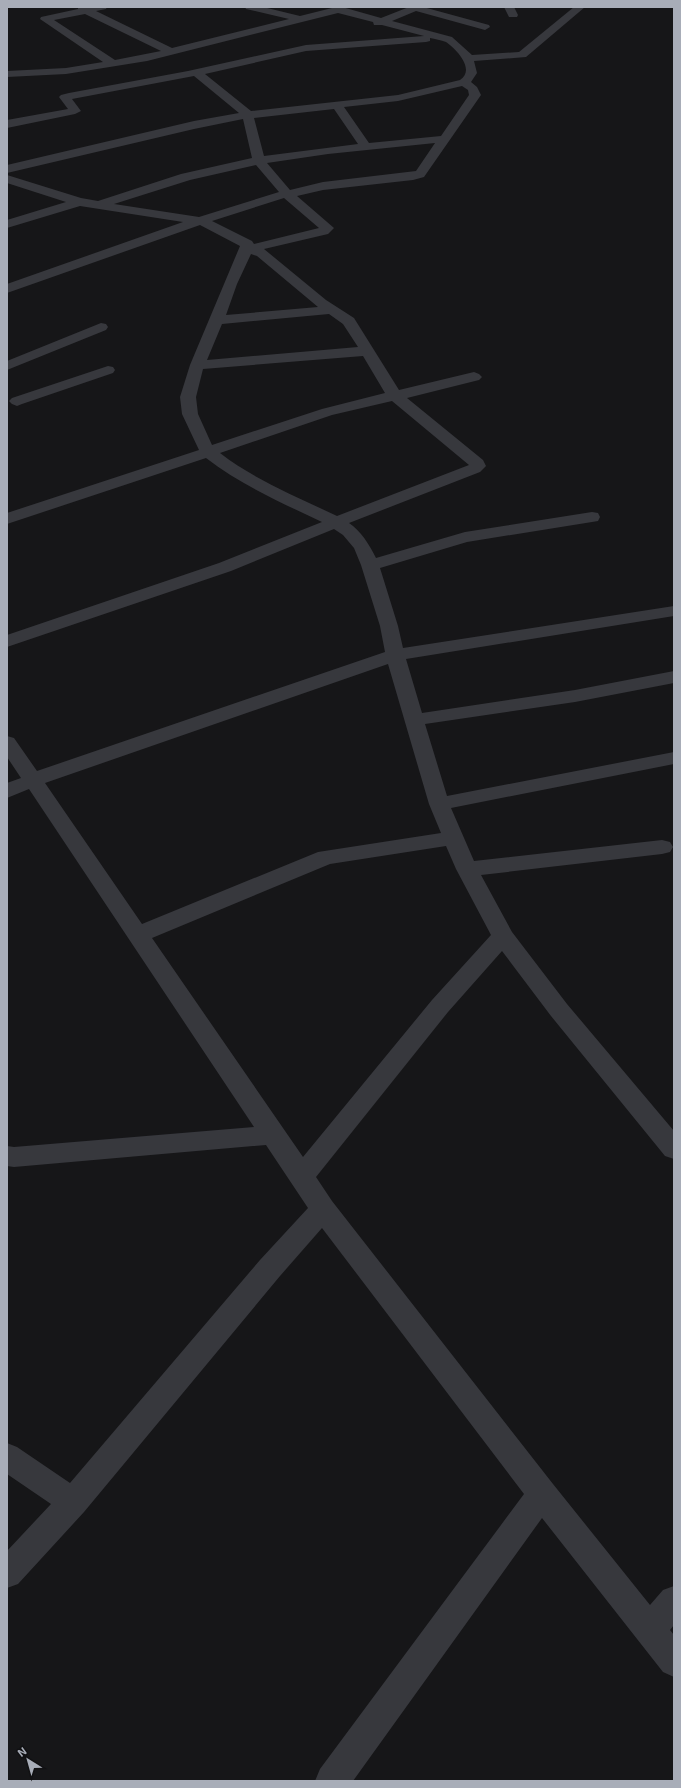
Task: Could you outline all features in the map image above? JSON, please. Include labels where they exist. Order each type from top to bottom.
[{"type":"street","points":[[102,7],[83,9],[45,19],[112,63]]},
{"type":"street","points":[[250,7],[299,19]]},
{"type":"street","points":[[467,58],[522,55],[580,7]]},
{"type":"street","points":[[7,74],[66,71],[171,52],[339,8],[382,22],[448,39],[466,54],[472,73],[470,78],[464,82],[398,98],[248,115],[141,137],[7,169]]},
{"type":"street","points":[[369,27],[414,8],[485,27]]},
{"type":"street","points":[[83,9],[171,52]]},
{"type":"street","points":[[7,124],[75,111],[65,97],[67,96],[196,72],[306,48],[443,37]]},
{"type":"street","points":[[13,61],[31,73]]},
{"type":"street","points":[[196,72],[248,115],[259,161],[287,194],[327,229],[248,249]]},
{"type":"street","points":[[7,289],[141,240],[269,198],[323,186],[420,174],[475,95],[473,89],[464,82]]},
{"type":"street","points":[[337,105],[366,147]]},
{"type":"street","points":[[98,205],[198,173],[259,161],[366,147],[444,139]]},
{"type":"street","points":[[9,181],[79,202],[202,221],[247,244],[248,249],[230,284],[217,320],[197,365],[188,397],[190,414],[208,452],[229,468],[274,493],[336,522],[349,531],[362,547],[370,565],[389,626],[395,655],[438,804],[467,869],[503,936],[559,1010],[674,1149]]},
{"type":"street","points":[[7,224],[79,202]]},
{"type":"street","points":[[7,641],[225,567],[336,522],[474,469],[478,466],[477,463],[394,395],[349,321],[332,310],[262,253],[248,249]]},
{"type":"street","points":[[217,320],[332,310]]},
{"type":"street","points":[[7,366],[101,327]]},
{"type":"street","points":[[197,365],[367,351]]},
{"type":"street","points":[[10,401],[108,370]]},
{"type":"street","points":[[7,519],[327,412],[474,377]]},
{"type":"street","points":[[370,565],[465,537],[592,517]]},
{"type":"street","points":[[7,791],[33,780],[395,655],[674,611]]},
{"type":"street","points":[[414,720],[575,696],[674,676]]},
{"type":"street","points":[[7,742],[302,1176],[322,1209],[542,1494],[674,1661]]},
{"type":"street","points":[[438,804],[674,758]]},
{"type":"street","points":[[138,935],[326,857],[454,838]]},
{"type":"street","points":[[467,869],[662,847]]},
{"type":"street","points":[[302,1176],[440,1006],[503,936]]},
{"type":"street","points":[[7,1156],[21,1157],[273,1135]]},
{"type":"street","points":[[7,1573],[73,1502],[270,1268],[322,1209]]},
{"type":"street","points":[[7,1457],[73,1502]]},
{"type":"street","points":[[332,1781],[542,1494]]},
{"type":"street","points":[[649,1630],[674,1601]]}]
